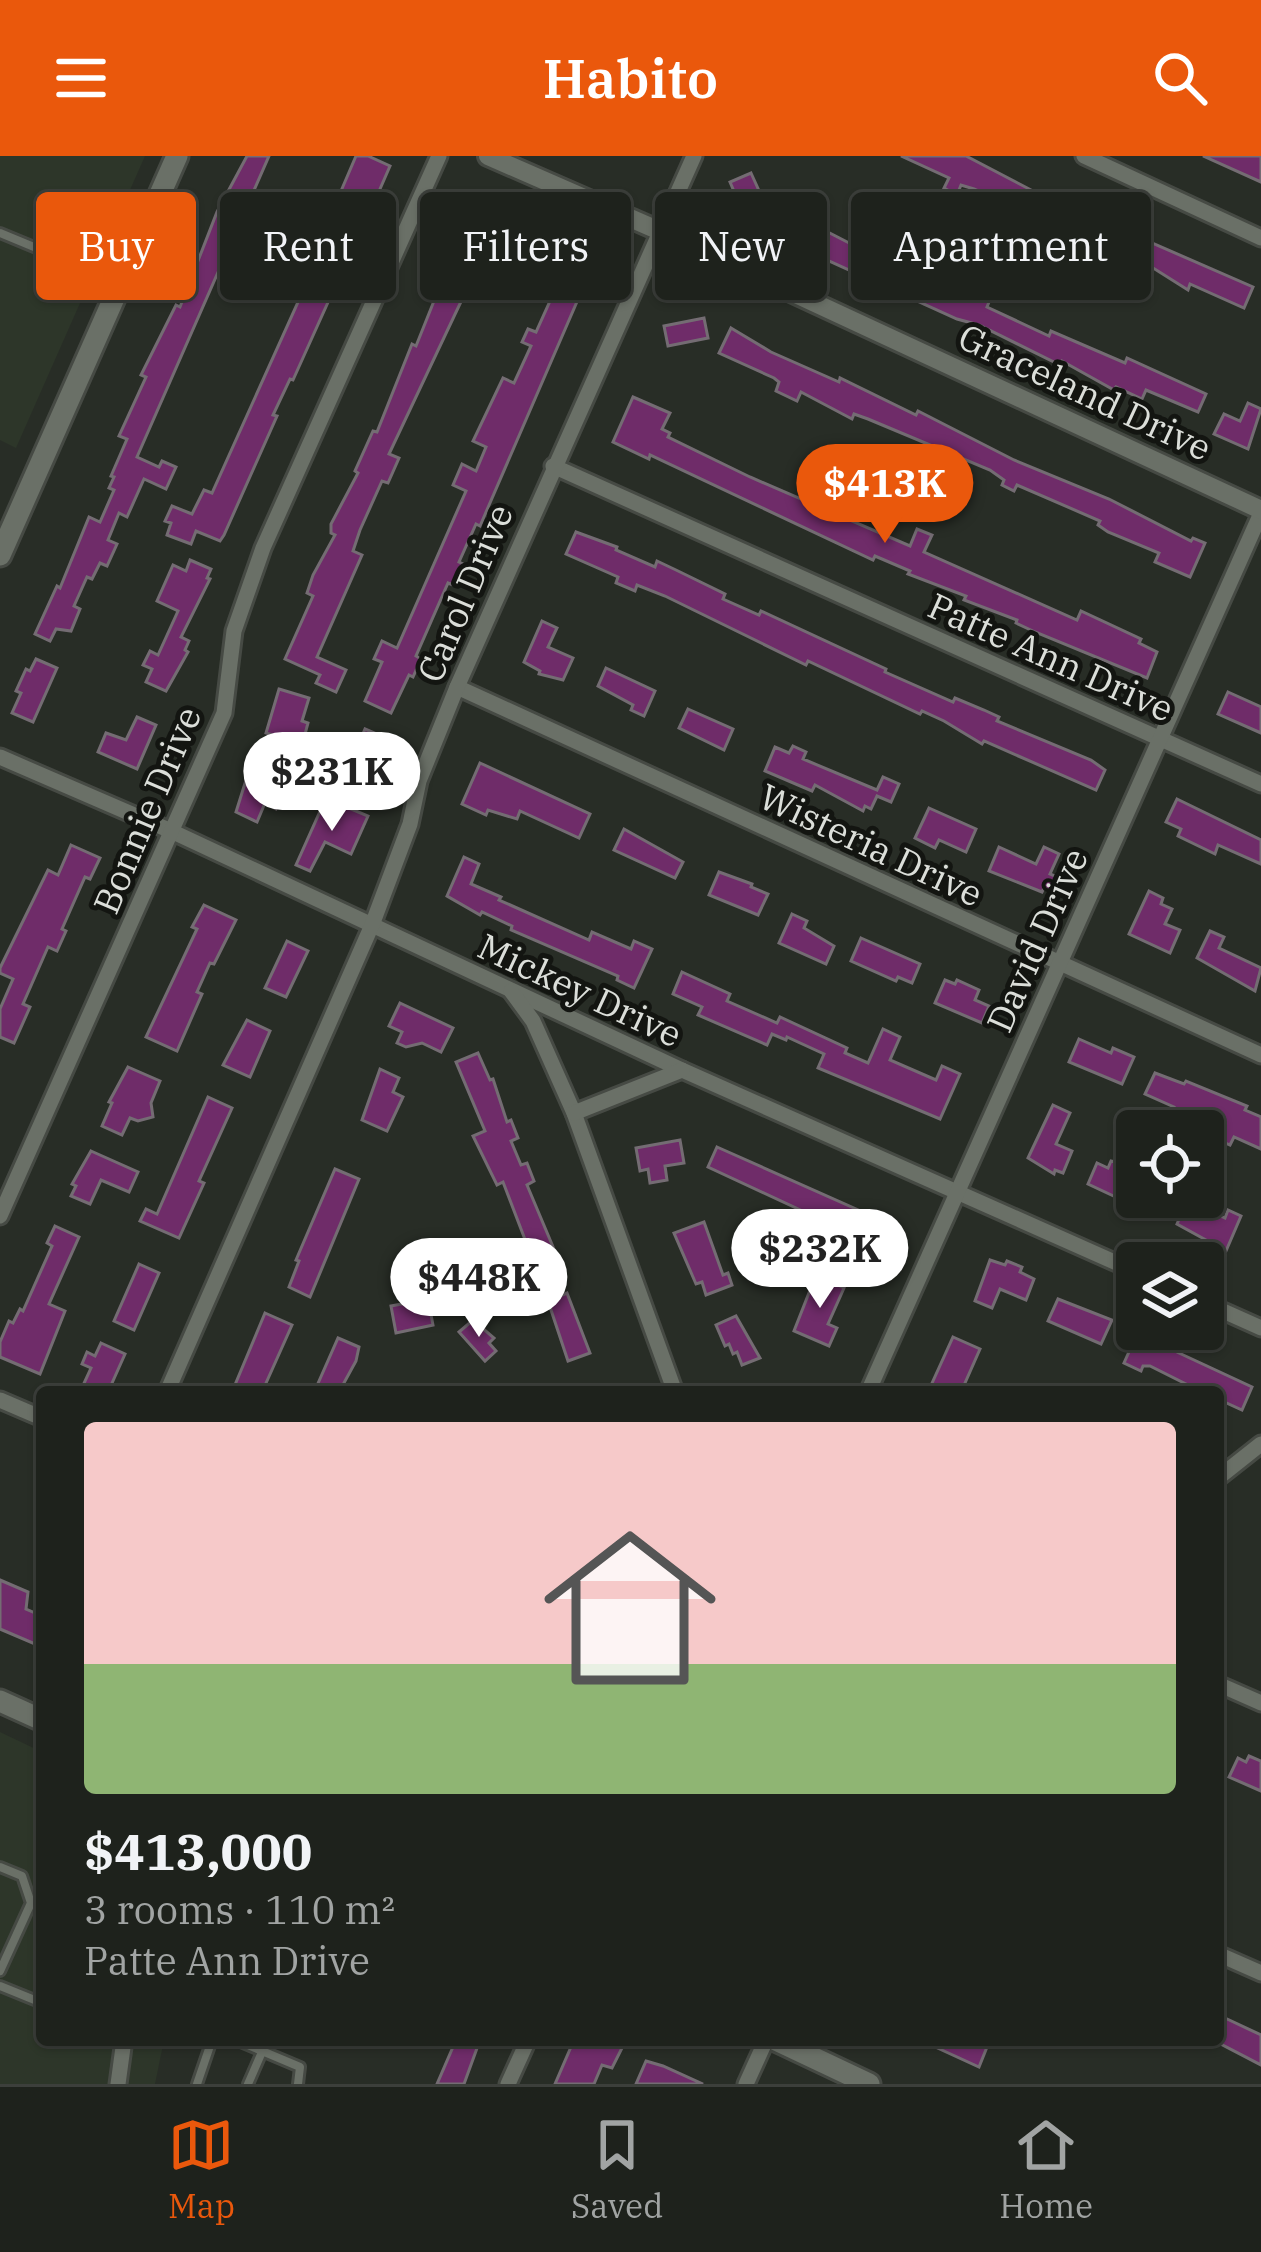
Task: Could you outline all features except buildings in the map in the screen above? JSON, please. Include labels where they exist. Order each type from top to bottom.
[{"type":"main road","points":[[161,192],[177,156]]},
{"type":"main road","points":[[0,555],[113,300]]},
{"type":"main road","points":[[0,1701],[36,1717]]},
{"type":"main road","points":[[789,2046],[868,2084]]},
{"type":"street","name":"Bonnie Drive","points":[[0,1216],[224,712],[234,632],[263,548],[439,156]]},
{"type":"street","name":"Graceland Drive","points":[[488,156],[655,229]]},
{"type":"street","name":"Carol Drive","points":[[679,192],[694,156]]},
{"type":"street","points":[[1084,156],[1261,238]]},
{"type":"street","name":"Carol Drive","points":[[170,1386],[372,926],[410,824],[419,782],[457,687],[655,247]]},
{"type":"street","name":"Graceland Drive","points":[[807,300],[1261,512]]},
{"type":"street","name":"Patte Ann Drive","points":[[553,466],[1261,784]]},
{"type":"street","name":"David Drive","points":[[871,1386],[1261,512]]},
{"type":"street","name":"Wisteria Drive","points":[[457,687],[1261,1055]]},
{"type":"street","name":"Mickey Drive","points":[[0,757],[171,831],[682,1070],[1116,1263]]},
{"type":"street","points":[[509,989],[533,1021],[574,1112],[673,1386]]},
{"type":"street","points":[[574,1112],[682,1070]]},
{"type":"street","points":[[1224,1311],[1261,1328]]},
{"type":"street","points":[[0,1400],[36,1415]]},
{"type":"street","points":[[1224,1473],[1261,1444]]},
{"type":"street","points":[[1224,1687],[1261,1703]]},
{"type":"street","points":[[1224,1957],[1261,1973]]},
{"type":"street","points":[[118,2084],[123,2046]]},
{"type":"street","points":[[508,2084],[525,2046]]},
{"type":"street","points":[[746,2084],[763,2046]]},
{"type":"lane","points":[[0,233],[36,248]]},
{"type":"lane","points":[[0,1867],[22,1876],[31,1903],[0,1971]]},
{"type":"lane","points":[[0,1987],[36,2001]]},
{"type":"lane","points":[[197,2084],[210,2046]]},
{"type":"lane","points":[[249,2046],[300,2067],[298,2084]]},
{"type":"lane","points":[[248,2084],[262,2052]]},
{"type":"shaded area","points":[[0,156],[145,156],[129,192],[36,192],[36,300],[81,300],[16,448],[0,440]]},
{"type":"shaded area","points":[[0,1732],[36,1749],[36,2046],[163,2046],[155,2084],[0,2084]]}]
